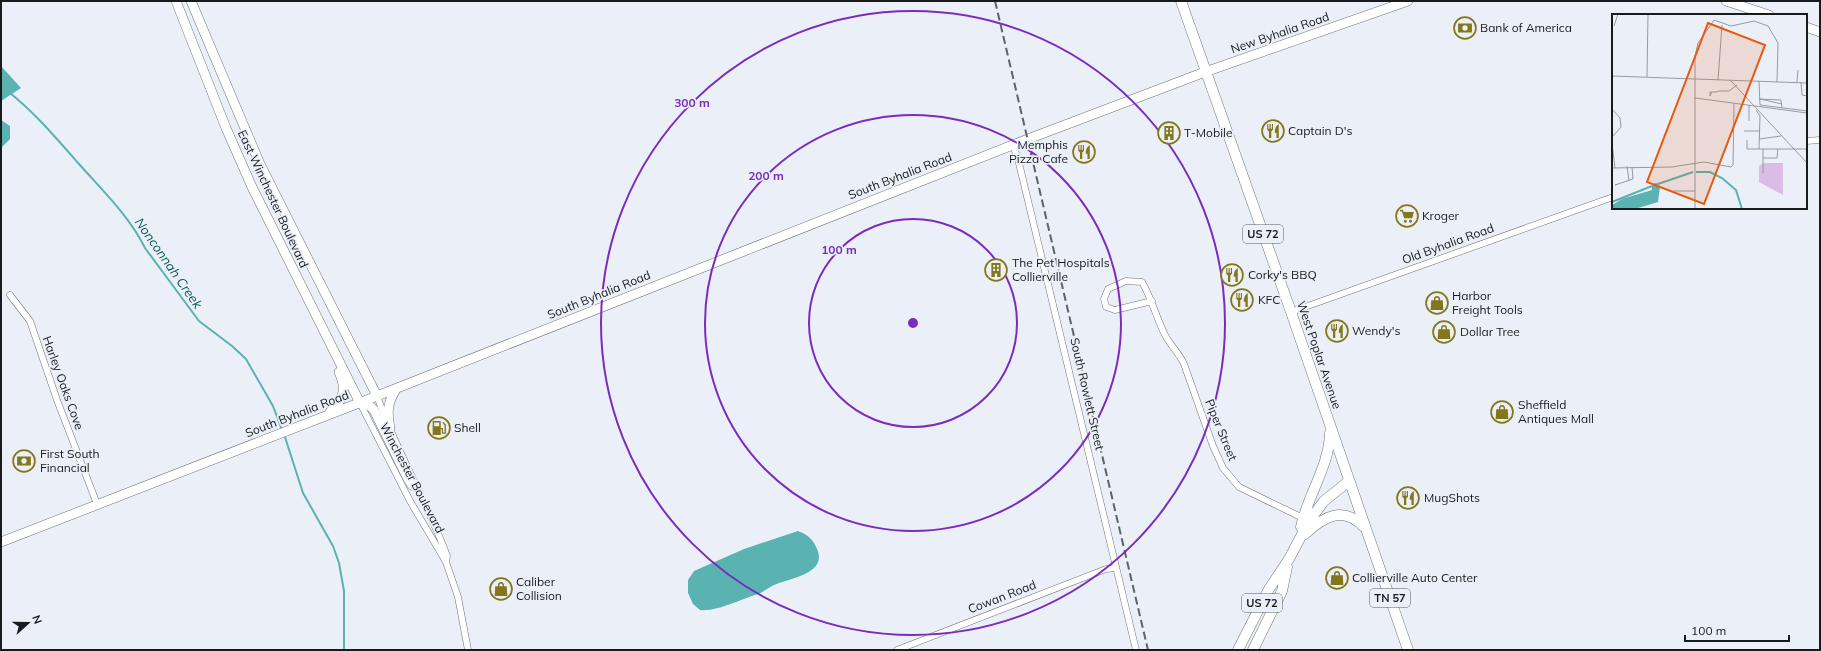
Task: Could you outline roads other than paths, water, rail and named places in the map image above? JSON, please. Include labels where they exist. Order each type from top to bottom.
[{"type":"main road","name":"East Winchester Boulevard","points":[[176,1],[226,128],[305,294],[360,403]]},
{"type":"main road","name":"East Winchester Boulevard","points":[[191,1],[260,164],[377,396]]},
{"type":"main road","name":"West Poplar Avenue","points":[[1181,1],[1408,650]]},
{"type":"main road","name":"New Byhalia Road","points":[[1205,72],[1408,1]]},
{"type":"main road","points":[[1726,1],[1766,14]]},
{"type":"main road","points":[[1807,27],[1820,32]]},
{"type":"main road","name":"South Byhalia Road","points":[[1,542],[360,403],[1013,145],[1205,72]]},
{"type":"main road","points":[[278,238],[296,237]]},
{"type":"main road","points":[[305,294],[317,309],[326,324],[360,391],[371,397],[377,396]]},
{"type":"main road","points":[[305,294],[305,300],[342,380],[343,392],[340,403],[326,416]]},
{"type":"main road","points":[[390,429],[388,408],[392,395],[397,388]]},
{"type":"main road","points":[[360,403],[370,406],[374,410],[408,480],[412,485],[417,487]]},
{"type":"main road","name":"US 72","points":[[1309,521],[1307,504],[1326,460],[1330,444],[1330,426]]},
{"type":"main road","name":"US 72","points":[[1238,650],[1269,589],[1289,559],[1309,521],[1324,501],[1349,481]]},
{"type":"main road","points":[[1309,521],[1328,516],[1342,515],[1359,522],[1366,530]]},
{"type":"main road","name":"US 72","points":[[1253,650],[1282,591],[1289,559]]},
{"type":"street","points":[[1807,141],[1820,140]]},
{"type":"street","name":"South Rowlett Street","points":[[1013,145],[1022,173],[1136,650]]},
{"type":"street","name":"Old Byhalia Road","points":[[1291,312],[1612,197]]},
{"type":"street","name":"Piper Street","points":[[1152,301],[1115,310],[1106,307],[1104,299],[1108,289],[1126,281],[1142,282],[1152,301],[1166,336],[1178,352],[1184,364],[1213,446],[1223,468],[1239,487],[1309,521]]},
{"type":"street","name":"Harley Oaks Cove","points":[[10,295],[30,321],[57,400],[97,504]]},
{"type":"street","name":"Winchester Boulevard","points":[[377,396],[390,429],[441,540],[447,556],[446,562]]},
{"type":"street","name":"Winchester Boulevard","points":[[360,403],[410,501],[446,562],[458,597],[468,650]]},
{"type":"street","name":"Cowan Road","points":[[897,650],[1106,569],[1116,568]]},
{"type":"water","points":[[1,66],[21,88],[1,101]]},
{"type":"water","points":[[1,120],[10,126],[10,139],[1,148]]},
{"type":"water","points":[[798,531],[810,538],[817,549],[819,557],[817,564],[812,570],[774,585],[760,593],[714,609],[700,610],[693,604],[688,593],[688,580],[694,571],[744,549]]},
{"type":"waterway","name":"Nonconnah Creek","points":[[10,93],[29,109],[115,204],[139,236],[145,248],[199,321],[232,346],[246,359],[273,406],[282,430]]},
{"type":"waterway","name":"Nonconnah Creek","points":[[284,434],[303,493],[333,546],[339,563],[344,591],[344,650]]},
{"type":"railway","points":[[995,1],[1148,650]]},
{"type":"place","name":"Bank of America","points":[[1465,28]]},
{"type":"place","name":"Captain D's","points":[[1273,131]]},
{"type":"place","name":"T-Mobile","points":[[1169,133]]},
{"type":"place","name":"Memphis Pizza Cafe","points":[[1084,152]]},
{"type":"place","name":"Kroger","points":[[1407,216]]},
{"type":"place","name":"The Pet Hospitals Collierville","points":[[996,270]]},
{"type":"place","name":"Corky's BBQ","points":[[1232,275]]},
{"type":"place","name":"KFC","points":[[1242,300]]},
{"type":"place","name":"Harbor Freight Tools","points":[[1437,303]]},
{"type":"place","name":"Wendy's","points":[[1337,331]]},
{"type":"place","name":"Dollar Tree","points":[[1444,332]]},
{"type":"place","name":"Sheffield Antiques Mall","points":[[1502,412]]},
{"type":"place","name":"Shell","points":[[439,428]]},
{"type":"place","name":"First South Financial","points":[[24,461]]},
{"type":"place","name":"MugShots","points":[[1408,498]]},
{"type":"place","name":"Collierville Auto Center","points":[[1337,578]]},
{"type":"place","name":"Caliber Collision","points":[[501,589]]}]
